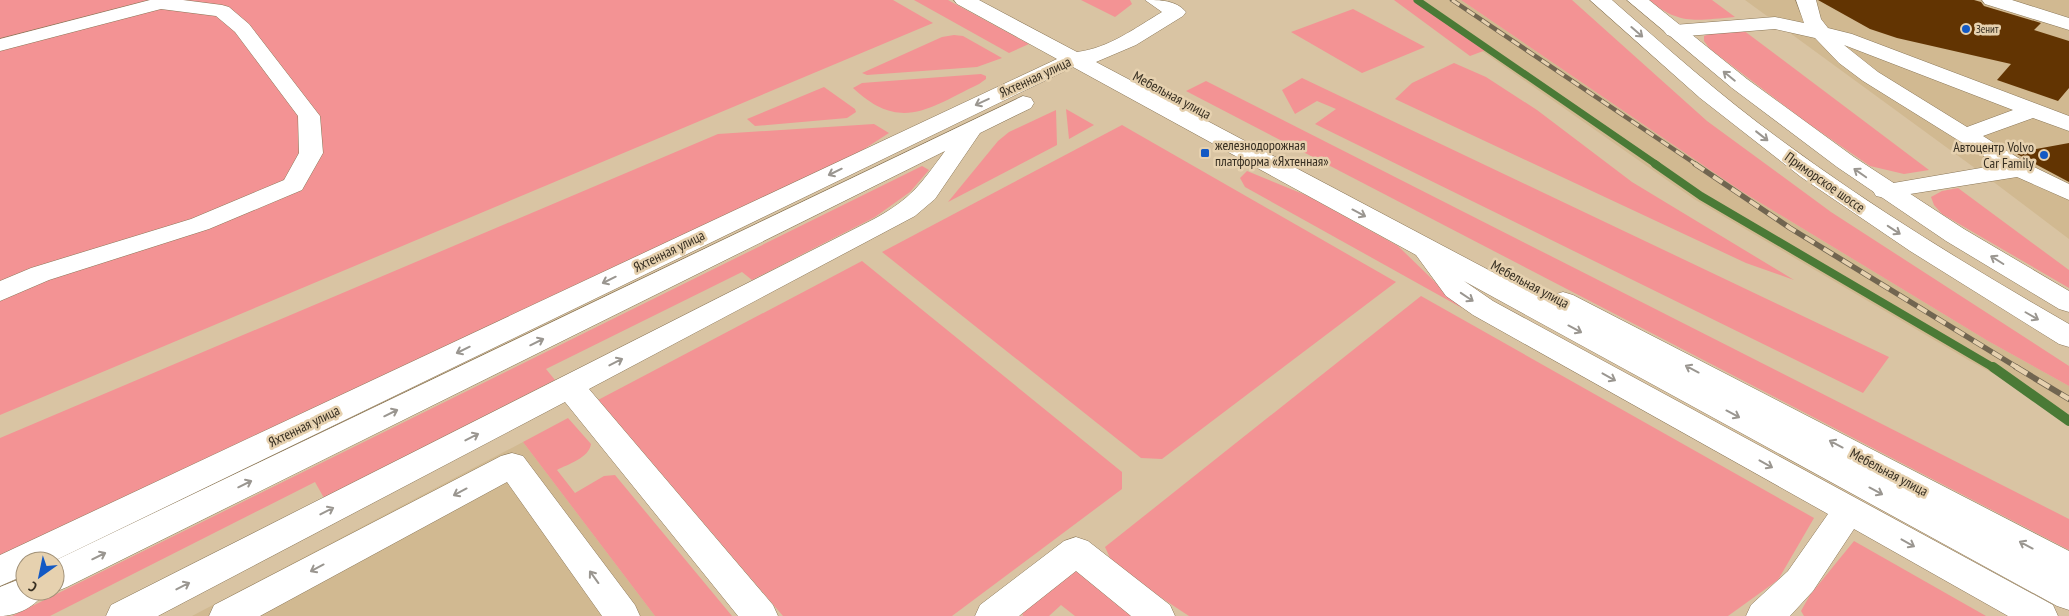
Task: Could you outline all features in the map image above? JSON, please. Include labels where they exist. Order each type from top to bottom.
[{"type":"street","name":"Мебельная улица","points":[[964,0],[1088,61],[2069,567]]},
{"type":"street","name":"Мебельная улица","points":[[991,0],[1088,61],[1424,248],[2069,595]]},
{"type":"street","points":[[1088,61],[1129,41],[1176,12],[1156,0]]},
{"type":"street","name":"Приморское шоссе","points":[[1600,0],[1719,103],[1849,201],[1989,291],[2069,338]]},
{"type":"street","name":"Приморское шоссе","points":[[1636,0],[1756,98],[1885,191],[2069,302]]},
{"type":"street","points":[[1806,0],[1807,11],[1818,31],[1847,60],[1867,75],[2020,169],[2069,193]]},
{"type":"street","points":[[1992,0],[2069,20]]},
{"type":"street","points":[[2036,0],[2069,20]]},
{"type":"street","points":[[0,46],[161,3],[222,11],[242,28],[309,116],[312,153],[293,185],[200,224],[40,274],[0,292]]},
{"type":"street","points":[[1674,31],[1775,23],[1818,31],[1845,38],[2069,124]]},
{"type":"street","name":"Яхтенная улица","points":[[65,572],[973,128],[1088,61]]},
{"type":"street","name":"Яхтенная улица","points":[[0,571],[1088,61]]},
{"type":"street","points":[[1965,135],[2032,111]]},
{"type":"street","points":[[141,612],[906,211],[926,194],[973,128]]},
{"type":"street","points":[[1885,191],[2020,169]]},
{"type":"street","points":[[1424,248],[1456,290],[1483,308],[2040,616]]},
{"type":"street","points":[[0,280],[40,274]]},
{"type":"street","points":[[569,386],[760,616]]},
{"type":"street","points":[[227,616],[512,464],[622,616]]},
{"type":"street","points":[[1775,613],[1849,510]]},
{"type":"street","points":[[1003,613],[1076,552],[1157,616]]},
{"type":"street","points":[[0,604],[15,597]]},
{"type":"shaded area","points":[[0,0],[893,0],[933,23],[0,415]]},
{"type":"shaded area","points":[[914,0],[948,0],[1029,44],[1009,53]]},
{"type":"shaded area","points":[[1081,0],[1130,0],[1132,4],[1115,17]]},
{"type":"shaded area","points":[[1394,0],[1414,0],[1486,50],[1470,56]]},
{"type":"shaded area","points":[[1409,0],[1461,0],[1741,191],[1988,341],[2069,386],[2069,414],[1970,361],[1694,199]]},
{"type":"shaded area","points":[[1461,0],[1572,0],[1707,121],[1831,212],[2069,366],[2069,386],[1988,341],[1741,191]]},
{"type":"shaded area","points":[[1649,0],[1712,0],[1735,17],[1699,20],[1680,18],[1670,14]]},
{"type":"shaded area","points":[[1745,0],[2069,0],[2069,239],[1983,174]]},
{"type":"shaded area","points":[[1353,9],[1425,47],[1362,73],[1291,32]]},
{"type":"shaded area","points":[[1743,30],[1929,170],[1904,174],[1870,166],[1806,122],[1710,49],[1704,41],[1704,36],[1712,33]]},
{"type":"shaded area","points":[[963,36],[1002,58],[977,67],[867,75],[862,73],[942,37]]},
{"type":"shaded area","points":[[1454,63],[1486,77],[1537,110],[1632,182],[1794,280],[1746,263],[1395,99],[1412,83]]},
{"type":"shaded area","points":[[981,74],[986,76],[986,79],[979,84],[930,108],[915,112],[901,113],[886,110],[870,102],[853,88],[862,83]]},
{"type":"shaded area","points":[[1302,78],[1889,357],[1863,393],[1315,124],[1336,109],[1317,101],[1295,114],[1282,90]]},
{"type":"shaded area","points":[[1206,81],[2069,519],[2069,550],[1186,91]]},
{"type":"shaded area","points":[[824,87],[855,109],[856,112],[847,118],[755,126],[747,119]]},
{"type":"shaded area","points":[[1066,109],[1094,125],[1069,139]]},
{"type":"shaded area","points":[[1056,110],[1057,145],[948,202],[998,141],[1009,132]]},
{"type":"shaded area","points":[[874,124],[889,133],[841,164],[23,551],[15,551],[15,555],[0,562],[0,438],[718,134]]},
{"type":"shaded area","points":[[1122,125],[1396,282],[1162,459],[1141,458],[882,252]]},
{"type":"shaded area","points":[[922,166],[929,170],[910,192],[875,217],[752,280],[742,272],[546,369],[555,380],[324,498],[315,482],[50,616],[12,616],[42,601],[65,601],[65,590]]},
{"type":"shaded area","points":[[1247,171],[1308,196],[1398,246],[1462,308],[1245,187],[1240,178]]},
{"type":"shaded area","points":[[1958,188],[2069,270],[2069,288],[1942,214],[1934,205],[1931,197],[1942,191]]},
{"type":"shaded area","points":[[862,261],[1122,472],[1122,489],[952,616],[783,616],[598,400]]},
{"type":"shaded area","points":[[1421,296],[1814,518],[1778,580],[1728,616],[1189,616],[1151,591],[1111,560],[1105,547]]},
{"type":"shaded area","points":[[568,418],[591,444],[582,457],[557,470],[575,493],[604,476],[615,475],[732,616],[655,616],[523,442]]},
{"type":"shaded area","points":[[523,442],[655,616],[192,616]]},
{"type":"shaded area","points":[[1854,541],[1986,616],[1804,616],[1801,611],[1810,595]]},
{"type":"shaded area","points":[[1075,567],[1139,616],[1075,616],[1061,605],[1049,616],[1023,616],[1022,613]]},
{"type":"building","points":[[1818,0],[1974,0],[1981,2],[1984,6],[2041,23],[2034,30],[2069,41],[2069,88],[2058,101],[1997,80],[2011,64],[1897,38],[1870,29]]},
{"type":"building","points":[[2069,143],[2069,182],[2015,153]]},
{"type":"waterway","points":[[1417,0],[1657,165]]},
{"type":"waterway","points":[[1655,164],[1701,196],[1994,368]]},
{"type":"waterway","points":[[1993,367],[2069,421]]},
{"type":"railway","points":[[1452,0],[1697,165]]},
{"type":"railway","points":[[1695,164],[1790,228],[2018,368]]},
{"type":"railway","points":[[2016,367],[2069,399]]},
{"type":"place","name":"Зенит","points":[[1966,29]]},
{"type":"place","name":"железнодорожная платформа «Яхтенная»","points":[[1205,153]]},
{"type":"place","name":"Автоцентр Volvo Car Family","points":[[2044,155]]}]
